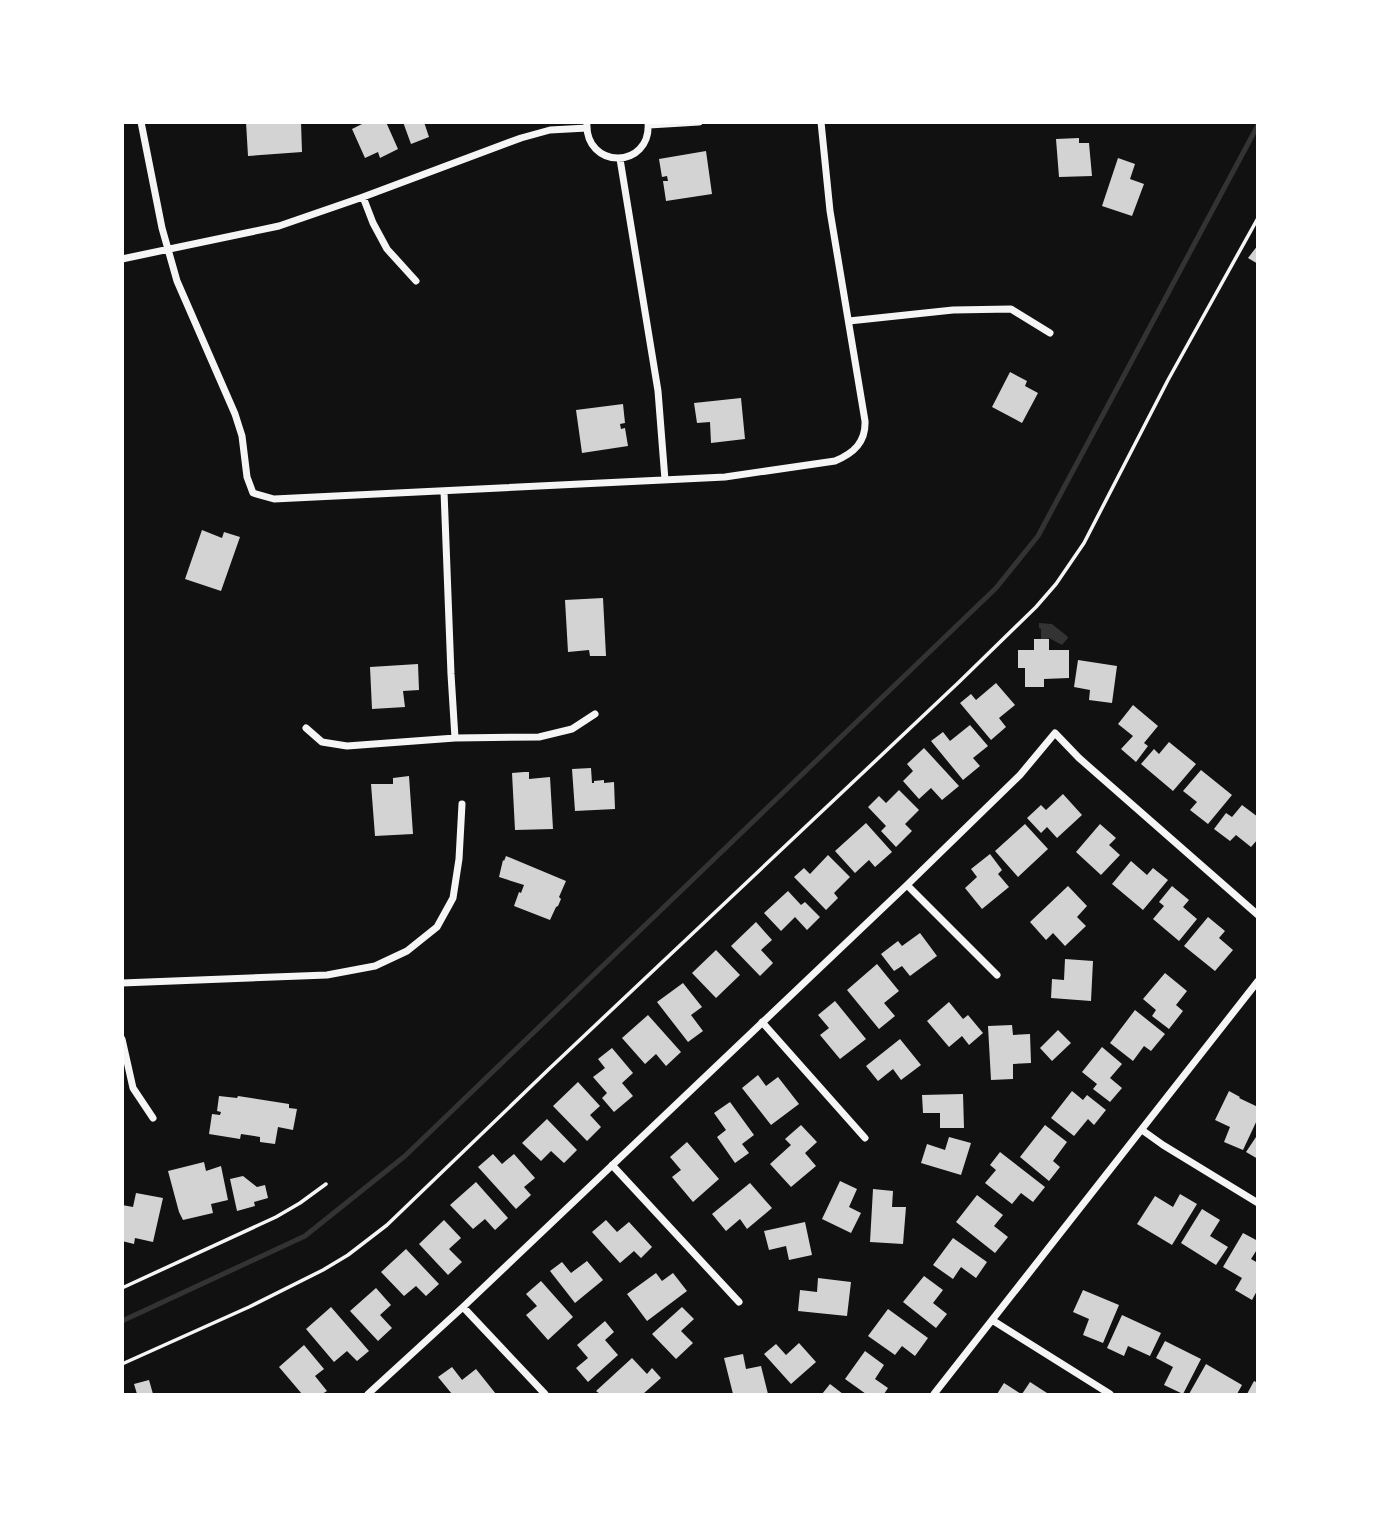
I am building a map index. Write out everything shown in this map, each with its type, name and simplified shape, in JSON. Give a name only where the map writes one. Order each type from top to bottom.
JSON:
[{"type":"street","points":[[141,122],[177,281],[235,414],[242,436],[247,477],[253,493],[274,499],[725,477],[835,460],[855,450],[866,430],[830,211],[821,122]]},
{"type":"street","points":[[122,259],[279,226],[521,138],[550,130],[587,125],[589,140],[594,148],[611,158],[620,159],[638,151],[645,144],[649,124],[699,122]]},
{"type":"street","points":[[620,159],[658,391],[664,480]]},
{"type":"street","points":[[363,197],[387,249],[416,281]]},
{"type":"street","points":[[849,321],[953,310],[1011,309],[1050,334]]},
{"type":"street","points":[[444,491],[455,738]]},
{"type":"street","points":[[306,728],[322,742],[347,746],[455,738],[539,737],[572,729],[595,714]]},
{"type":"street","points":[[368,1395],[907,885],[1020,775],[1055,733],[1079,758],[1258,915]]},
{"type":"street","points":[[122,983],[327,975],[375,966],[407,951],[437,928],[453,898],[459,859],[462,804]]},
{"type":"street","points":[[907,885],[997,975]]},
{"type":"street","points":[[934,1395],[1258,981]]},
{"type":"street","points":[[762,1022],[865,1138]]},
{"type":"street","points":[[122,1039],[133,1088],[153,1118]]},
{"type":"street","points":[[1142,1130],[1258,1203]]},
{"type":"street","points":[[612,1165],[739,1301]]},
{"type":"street","points":[[463,1307],[545,1395]]},
{"type":"street","points":[[992,1320],[1110,1395]]},
{"type":"path","points":[[122,1364],[298,1284],[348,1255],[387,1225],[1036,607],[1056,584],[1084,543],[1168,380],[1258,218]]},
{"type":"path","points":[[122,1288],[276,1217],[326,1184]]},
{"type":"shaded area","points":[[1039,623],[1052,624],[1068,638],[1062,645],[1049,638],[1041,639]]},
{"type":"building","points":[[246,122],[301,122],[302,152],[248,156]]},
{"type":"building","points":[[366,122],[386,122],[398,149],[380,158],[378,152],[365,158],[352,129]]},
{"type":"building","points":[[403,122],[424,122],[429,137],[411,144]]},
{"type":"building","points":[[1079,138],[1079,143],[1089,143],[1092,176],[1059,177],[1056,139]]},
{"type":"building","points":[[706,151],[712,194],[666,201],[663,181],[668,181],[667,176],[662,177],[659,159]]},
{"type":"building","points":[[1118,158],[1135,164],[1130,179],[1144,184],[1132,216],[1102,206]]},
{"type":"building","points":[[1258,245],[1258,264],[1248,258]]},
{"type":"building","points":[[1010,372],[1027,381],[1025,386],[1038,393],[1022,423],[992,407]]},
{"type":"building","points":[[741,398],[745,439],[711,443],[710,422],[697,423],[694,403]]},
{"type":"building","points":[[623,404],[625,423],[620,424],[621,429],[625,428],[628,446],[582,453],[576,410]]},
{"type":"building","points":[[202,530],[222,538],[224,532],[240,537],[221,591],[185,579]]},
{"type":"building","points":[[603,598],[606,656],[590,656],[589,650],[568,652],[565,600]]},
{"type":"building","points":[[1034,639],[1049,639],[1049,650],[1069,650],[1069,678],[1044,679],[1044,687],[1025,687],[1025,668],[1018,668],[1018,650],[1034,650]]},
{"type":"building","points":[[1078,660],[1117,666],[1112,703],[1089,700],[1090,690],[1074,687]]},
{"type":"building","points":[[418,664],[419,690],[403,691],[405,707],[372,709],[370,667]]},
{"type":"building","points":[[996,683],[1015,705],[999,718],[1006,727],[991,740],[960,703],[971,694],[976,700]]},
{"type":"building","points":[[1133,705],[1158,726],[1144,743],[1148,746],[1136,762],[1121,749],[1133,736],[1118,724]]},
{"type":"building","points":[[970,725],[988,746],[973,758],[980,766],[963,780],[931,741],[943,732],[950,741]]},
{"type":"building","points":[[1169,742],[1196,764],[1173,791],[1141,764],[1154,749],[1159,754]]},
{"type":"building","points":[[924,748],[959,786],[942,800],[931,788],[919,799],[903,781],[913,771],[907,764]]},
{"type":"building","points":[[591,768],[592,783],[604,780],[604,783],[614,782],[615,809],[575,811],[572,769]]},
{"type":"building","points":[[1201,770],[1232,795],[1208,824],[1190,810],[1197,802],[1183,791]]},
{"type":"building","points":[[529,772],[529,779],[550,777],[553,829],[515,830],[512,773]]},
{"type":"building","points":[[409,776],[413,834],[375,836],[371,784],[393,784],[393,778]]},
{"type":"building","points":[[899,790],[919,810],[905,824],[912,831],[896,847],[881,831],[886,826],[868,807],[879,796],[886,803]]},
{"type":"building","points":[[1063,794],[1082,815],[1057,838],[1047,827],[1041,833],[1027,818],[1041,805],[1046,810]]},
{"type":"building","points":[[1242,805],[1258,817],[1258,839],[1251,847],[1236,835],[1230,841],[1214,829],[1226,813],[1232,817]]},
{"type":"building","points":[[866,823],[892,852],[875,867],[869,860],[855,873],[835,851]]},
{"type":"building","points":[[1025,824],[1048,849],[1018,877],[995,851]]},
{"type":"building","points":[[1100,824],[1116,838],[1109,845],[1120,855],[1101,875],[1076,852]]},
{"type":"building","points":[[990,854],[1002,870],[998,874],[1009,887],[982,909],[965,888],[977,877],[971,869]]},
{"type":"building","points":[[828,855],[850,877],[834,893],[838,898],[826,910],[794,877],[804,868],[810,874]]},
{"type":"building","points":[[506,856],[566,881],[559,897],[561,899],[550,920],[514,906],[524,885],[499,877]]},
{"type":"building","points":[[1131,861],[1147,875],[1153,868],[1168,880],[1143,910],[1112,884]]},
{"type":"building","points":[[1068,886],[1087,906],[1077,917],[1086,926],[1065,946],[1053,933],[1046,940],[1030,922]]},
{"type":"building","points":[[1172,886],[1189,900],[1183,907],[1197,919],[1179,941],[1153,919],[1164,906],[1159,902]]},
{"type":"building","points":[[788,891],[801,905],[805,902],[820,917],[807,930],[795,917],[781,931],[764,913]]},
{"type":"building","points":[[1208,917],[1225,931],[1219,938],[1233,950],[1215,971],[1184,946]]},
{"type":"building","points":[[756,922],[772,940],[761,950],[773,963],[760,976],[731,946]]},
{"type":"building","points":[[920,933],[937,956],[910,976],[902,966],[894,971],[881,954],[898,941],[902,946]]},
{"type":"building","points":[[716,950],[740,975],[716,998],[692,973]]},
{"type":"building","points":[[1065,959],[1093,961],[1091,1001],[1051,998],[1052,979],[1064,980]]},
{"type":"building","points":[[877,964],[899,991],[884,1003],[895,1016],[879,1029],[847,990]]},
{"type":"building","points":[[1165,973],[1187,991],[1176,1005],[1183,1011],[1169,1029],[1152,1016],[1156,1010],[1143,999]]},
{"type":"building","points":[[683,983],[702,1007],[691,1015],[703,1031],[688,1042],[657,1002]]},
{"type":"building","points":[[835,1001],[866,1039],[840,1059],[820,1035],[829,1028],[818,1015]]},
{"type":"building","points":[[949,1002],[963,1019],[968,1015],[983,1033],[969,1045],[962,1036],[949,1047],[927,1021]]},
{"type":"building","points":[[1135,1010],[1165,1034],[1151,1051],[1144,1046],[1133,1061],[1110,1043]]},
{"type":"building","points":[[648,1015],[681,1052],[666,1066],[656,1054],[645,1064],[622,1038]]},
{"type":"building","points":[[1012,1025],[1013,1035],[1030,1034],[1031,1063],[1013,1064],[1013,1079],[991,1080],[988,1026]]},
{"type":"building","points":[[1058,1030],[1071,1043],[1052,1061],[1040,1048]]},
{"type":"building","points":[[900,1039],[921,1065],[901,1080],[893,1069],[878,1081],[866,1066]]},
{"type":"building","points":[[1102,1047],[1122,1064],[1110,1078],[1122,1088],[1110,1102],[1093,1089],[1097,1084],[1082,1072]]},
{"type":"building","points":[[612,1048],[633,1073],[622,1083],[633,1096],[614,1112],[602,1098],[607,1093],[593,1077],[605,1068],[598,1059]]},
{"type":"building","points":[[758,1075],[766,1086],[778,1077],[799,1104],[771,1125],[742,1088]]},
{"type":"building","points":[[578,1082],[600,1106],[590,1115],[601,1127],[587,1141],[553,1106]]},
{"type":"building","points":[[1072,1091],[1083,1100],[1087,1095],[1106,1110],[1094,1125],[1088,1119],[1074,1136],[1051,1118]]},
{"type":"building","points":[[1229,1091],[1258,1107],[1258,1118],[1243,1150],[1224,1142],[1230,1127],[1215,1120]]},
{"type":"building","points":[[963,1094],[964,1128],[940,1128],[940,1113],[923,1113],[922,1095]]},
{"type":"building","points":[[219,1096],[238,1096],[289,1104],[289,1108],[297,1109],[293,1130],[278,1127],[275,1144],[260,1142],[260,1137],[241,1134],[240,1139],[209,1134],[212,1114],[220,1115],[221,1112],[217,1111]]},
{"type":"building","points":[[730,1102],[754,1135],[742,1144],[749,1153],[735,1163],[717,1137],[726,1130],[714,1113]]},
{"type":"building","points":[[547,1119],[577,1150],[564,1163],[551,1151],[541,1161],[522,1143]]},
{"type":"building","points":[[801,1125],[817,1142],[805,1153],[816,1166],[791,1187],[770,1164],[791,1145],[785,1139]]},
{"type":"building","points":[[1045,1125],[1067,1142],[1053,1161],[1060,1167],[1049,1181],[1020,1157]]},
{"type":"building","points":[[1258,1134],[1258,1159],[1246,1152]]},
{"type":"building","points":[[949,1137],[971,1143],[961,1175],[921,1163],[927,1144],[945,1150]]},
{"type":"building","points":[[687,1142],[719,1179],[693,1202],[672,1177],[681,1170],[670,1157]]},
{"type":"building","points":[[1000,1152],[1045,1187],[1033,1202],[1021,1193],[1012,1204],[985,1183],[996,1170],[990,1165]]},
{"type":"building","points":[[493,1154],[502,1164],[514,1154],[535,1178],[524,1187],[531,1195],[516,1209],[478,1167]]},
{"type":"building","points":[[204,1162],[206,1171],[221,1166],[228,1200],[211,1204],[213,1213],[183,1220],[168,1171]]},
{"type":"building","points":[[243,1176],[257,1187],[265,1185],[268,1198],[254,1202],[255,1206],[237,1211],[230,1179]]},
{"type":"building","points":[[840,1181],[857,1189],[849,1207],[861,1213],[851,1233],[822,1219]]},
{"type":"building","points":[[476,1182],[508,1218],[495,1230],[485,1219],[473,1229],[450,1205]]},
{"type":"building","points":[[750,1183],[772,1208],[747,1229],[740,1219],[726,1231],[712,1214]]},
{"type":"building","points":[[873,1189],[893,1191],[892,1207],[906,1207],[903,1244],[870,1242]]},
{"type":"building","points":[[136,1193],[163,1198],[153,1242],[135,1238],[134,1244],[122,1241],[122,1205],[133,1207]]},
{"type":"building","points":[[1180,1194],[1197,1204],[1172,1245],[1137,1224],[1155,1196],[1173,1207]]},
{"type":"building","points":[[977,1195],[1003,1215],[994,1226],[1008,1237],[995,1253],[956,1222]]},
{"type":"building","points":[[1202,1209],[1220,1220],[1210,1236],[1228,1247],[1216,1265],[1181,1243]]},
{"type":"building","points":[[444,1220],[461,1238],[449,1249],[462,1262],[448,1275],[419,1244]]},
{"type":"building","points":[[606,1220],[617,1232],[629,1222],[652,1247],[641,1258],[634,1251],[620,1263],[592,1232]]},
{"type":"building","points":[[805,1222],[812,1255],[789,1260],[786,1246],[769,1250],[764,1231]]},
{"type":"building","points":[[1243,1233],[1258,1241],[1258,1248],[1251,1259],[1258,1263],[1258,1289],[1252,1300],[1235,1290],[1242,1278],[1223,1267]]},
{"type":"building","points":[[953,1238],[987,1262],[976,1278],[961,1267],[953,1279],[933,1265]]},
{"type":"building","points":[[406,1249],[439,1284],[426,1296],[416,1286],[404,1296],[381,1272]]},
{"type":"building","points":[[587,1261],[603,1280],[575,1303],[550,1271],[562,1262],[571,1273]]},
{"type":"building","points":[[656,1273],[662,1281],[673,1273],[687,1291],[647,1321],[627,1294]]},
{"type":"building","points":[[924,1276],[943,1290],[933,1303],[947,1314],[936,1328],[903,1302]]},
{"type":"building","points":[[818,1278],[851,1282],[847,1316],[798,1311],[800,1290],[817,1292]]},
{"type":"building","points":[[541,1281],[573,1317],[548,1340],[526,1315],[537,1306],[526,1294]]},
{"type":"building","points":[[376,1288],[391,1305],[380,1315],[392,1328],[378,1341],[350,1311]]},
{"type":"building","points":[[1083,1290],[1119,1305],[1103,1343],[1083,1335],[1089,1319],[1073,1312]]},
{"type":"building","points":[[331,1307],[369,1351],[357,1361],[347,1351],[334,1362],[306,1329]]},
{"type":"building","points":[[682,1307],[694,1319],[681,1331],[693,1343],[676,1359],[652,1334]]},
{"type":"building","points":[[888,1309],[928,1338],[915,1356],[902,1346],[895,1355],[868,1336]]},
{"type":"building","points":[[1122,1315],[1161,1333],[1150,1356],[1128,1346],[1124,1356],[1107,1348]]},
{"type":"building","points":[[605,1321],[614,1332],[605,1340],[618,1355],[588,1382],[576,1368],[588,1358],[577,1345]]},
{"type":"building","points":[[1165,1341],[1201,1359],[1183,1394],[1164,1385],[1173,1367],[1156,1358]]},
{"type":"building","points":[[799,1343],[816,1362],[791,1384],[764,1354],[776,1344],[786,1355]]},
{"type":"building","points":[[304,1345],[324,1369],[315,1376],[327,1391],[322,1394],[302,1394],[279,1367]]},
{"type":"building","points":[[865,1351],[884,1365],[875,1379],[888,1388],[884,1394],[866,1394],[845,1379]]},
{"type":"building","points":[[743,1354],[746,1369],[761,1366],[768,1394],[733,1394],[724,1358]]},
{"type":"building","points":[[632,1358],[647,1374],[652,1368],[661,1378],[643,1394],[600,1394],[596,1391]]},
{"type":"building","points":[[1206,1364],[1242,1385],[1237,1394],[1189,1394]]},
{"type":"building","points":[[452,1367],[462,1380],[476,1369],[496,1394],[452,1394],[438,1377]]},
{"type":"building","points":[[149,1380],[153,1394],[137,1394],[134,1384]]},
{"type":"building","points":[[1254,1381],[1258,1383],[1258,1394],[1247,1394]]},
{"type":"building","points":[[1030,1382],[1047,1393],[1022,1394]]},
{"type":"building","points":[[1004,1383],[1021,1394],[997,1394]]},
{"type":"building","points":[[830,1384],[843,1394],[822,1394]]},
{"type":"waterway","points":[[122,1321],[305,1236],[405,1156],[996,588],[1038,536],[1258,125]]}]
